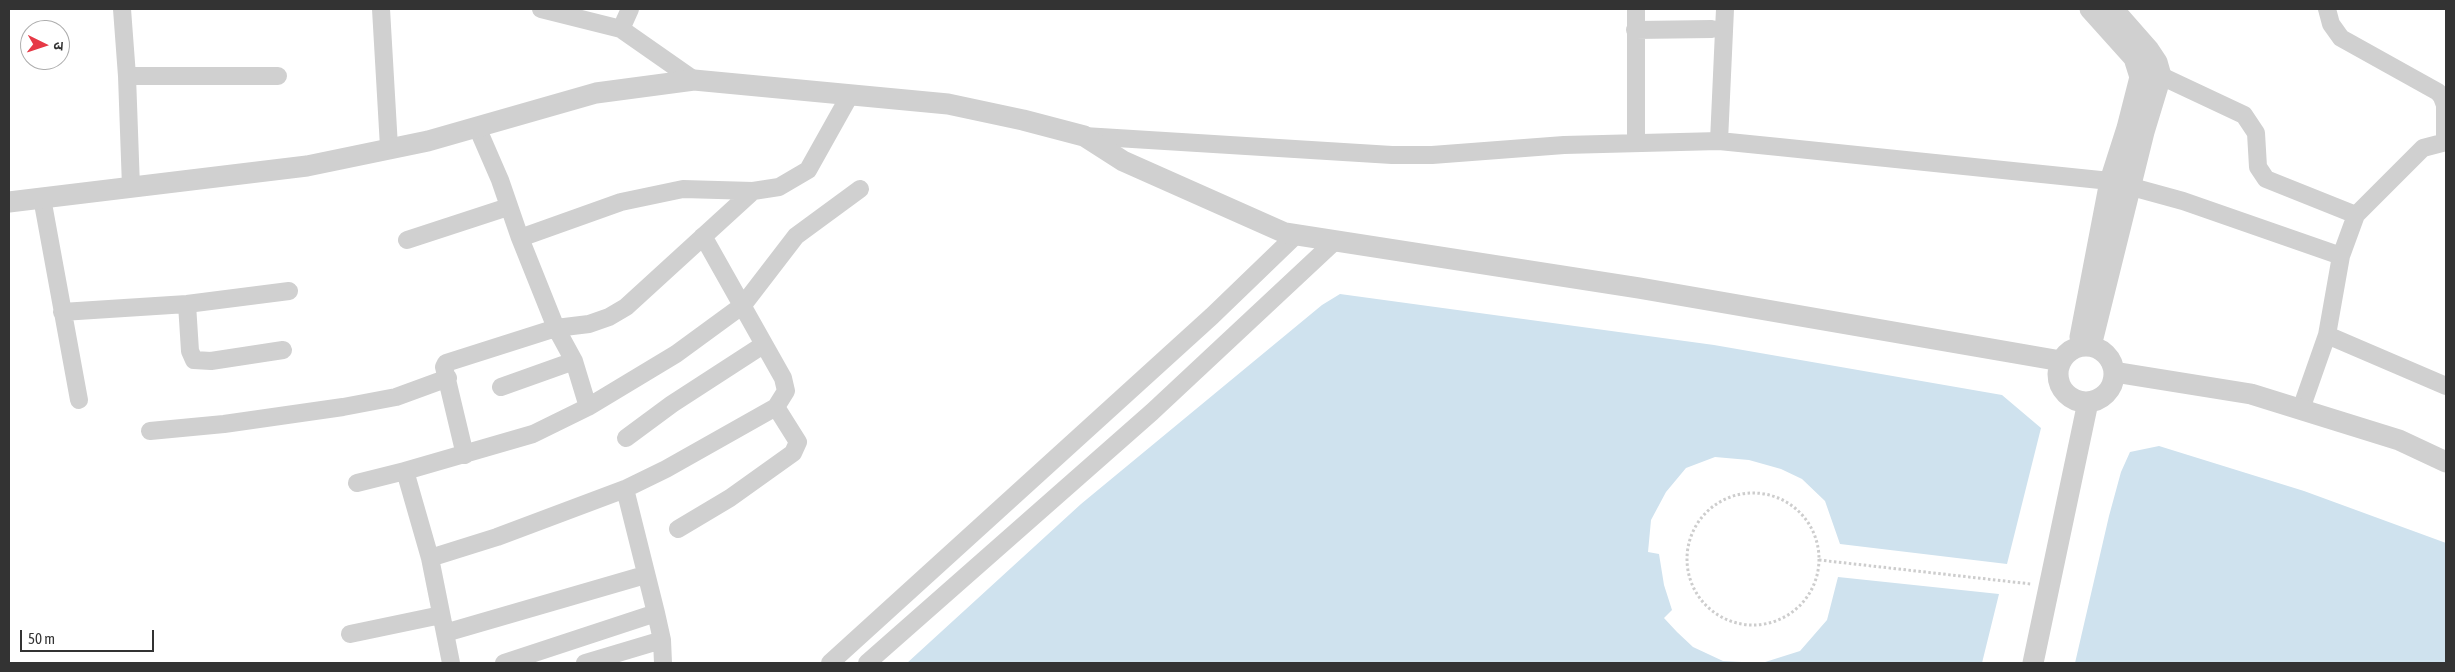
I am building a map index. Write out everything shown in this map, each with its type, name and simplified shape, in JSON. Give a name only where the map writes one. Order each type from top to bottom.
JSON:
[{"type":"street","points":[[122,9],[127,76],[130,187]]},
{"type":"street","points":[[381,9],[389,147]]},
{"type":"street","points":[[541,9],[621,29],[694,80]]},
{"type":"street","points":[[621,29],[630,9]]},
{"type":"street","points":[[1636,9],[1636,143]]},
{"type":"street","points":[[1719,142],[1725,9]]},
{"type":"street","points":[[2090,9],[2134,58],[2140,77],[2127,128],[2120,183]]},
{"type":"street","points":[[2084,347],[2092,265],[2120,183],[2161,76],[2157,62],[2149,50],[2113,9]]},
{"type":"street","points":[[2301,409],[2327,335],[2341,256],[2356,215],[2423,148],[2446,142],[2445,105],[2438,92],[2341,38],[2331,24],[2327,9]]},
{"type":"street","points":[[1635,30],[1712,29]]},
{"type":"street","points":[[127,76],[278,76]]},
{"type":"street","points":[[2161,76],[2244,115],[2256,133],[2258,167],[2266,179],[2356,215]]},
{"type":"street","points":[[9,202],[307,166],[428,140],[596,93],[694,80],[948,104],[1084,136],[1392,156],[1432,156],[1564,145],[1719,142],[2120,183],[2341,256]]},
{"type":"street","points":[[520,238],[621,202],[683,189],[753,191],[779,187],[808,170],[850,95]]},
{"type":"street","points":[[477,127],[500,180],[508,207],[556,328],[574,360],[588,407]]},
{"type":"street","points":[[1084,136],[1123,161],[1285,233],[1638,288],[2061,361]]},
{"type":"street","points":[[357,483],[465,455],[533,434],[588,407],[676,354],[743,305],[796,236],[860,189]]},
{"type":"street","points":[[465,455],[444,367],[450,360],[556,328],[589,324],[609,317],[626,307],[753,191]]},
{"type":"street","points":[[42,198],[78,400]]},
{"type":"street","points":[[407,240],[508,207]]},
{"type":"street","points":[[830,663],[1212,316],[1296,235]]},
{"type":"street","points":[[430,558],[497,537],[625,488],[666,469],[776,407],[786,391],[784,378],[763,345],[743,305],[703,236]]},
{"type":"street","points":[[859,636],[871,660],[1152,412],[1334,242]]},
{"type":"street","points":[[62,312],[186,304],[289,291]]},
{"type":"street","points":[[186,304],[190,351],[194,360],[211,361],[283,350]]},
{"type":"street","points":[[2327,335],[2446,386]]},
{"type":"street","points":[[626,438],[672,404],[763,345]]},
{"type":"street","points":[[2084,347],[2104,352],[2112,361],[2114,372],[2113,382],[2108,392],[2099,399],[2088,402],[2077,400],[2068,395],[2062,387],[2059,377],[2061,361],[2071,350],[2084,347]]},
{"type":"street","points":[[501,387],[574,360]]},
{"type":"street","points":[[2114,372],[2251,394],[2399,440],[2446,462]]},
{"type":"street","points":[[150,431],[224,424],[343,407],[396,397],[448,378]]},
{"type":"street","points":[[2033,663],[2088,402]]},
{"type":"street","points":[[678,529],[730,498],[793,453],[798,442],[776,407]]},
{"type":"street","points":[[404,471],[430,558],[451,663]]},
{"type":"street","points":[[625,488],[662,640],[663,663]]},
{"type":"street","points":[[444,633],[620,584],[645,575]]},
{"type":"street","points":[[504,663],[656,614]]},
{"type":"street","points":[[350,634],[441,615]]},
{"type":"street","points":[[585,663],[662,640]]},
{"type":"path","points":[[1754,493],[1786,502],[1804,517],[1815,537],[1819,560],[1809,594],[1794,611],[1774,622],[1751,626],[1720,617],[1702,602],[1691,582],[1687,560],[1688,547],[1696,525],[1711,508],[1731,496],[1754,493]]},
{"type":"path","points":[[1819,560],[2049,586]]},
{"type":"water","points":[[1340,294],[1714,345],[2002,395],[2041,428],[2007,564],[1840,544],[1825,501],[1802,479],[1781,469],[1749,460],[1715,457],[1686,468],[1666,492],[1651,520],[1648,552],[1659,554],[1664,585],[1672,610],[1664,618],[1677,632],[1693,647],[1723,661],[1761,663],[907,663],[1081,504],[1322,305]]},
{"type":"water","points":[[2159,446],[2304,491],[2446,543],[2446,663],[2075,663],[2121,472],[2130,452]]},
{"type":"water","points":[[1838,577],[1999,594],[1982,663],[1762,663],[1800,651],[1827,620]]}]
